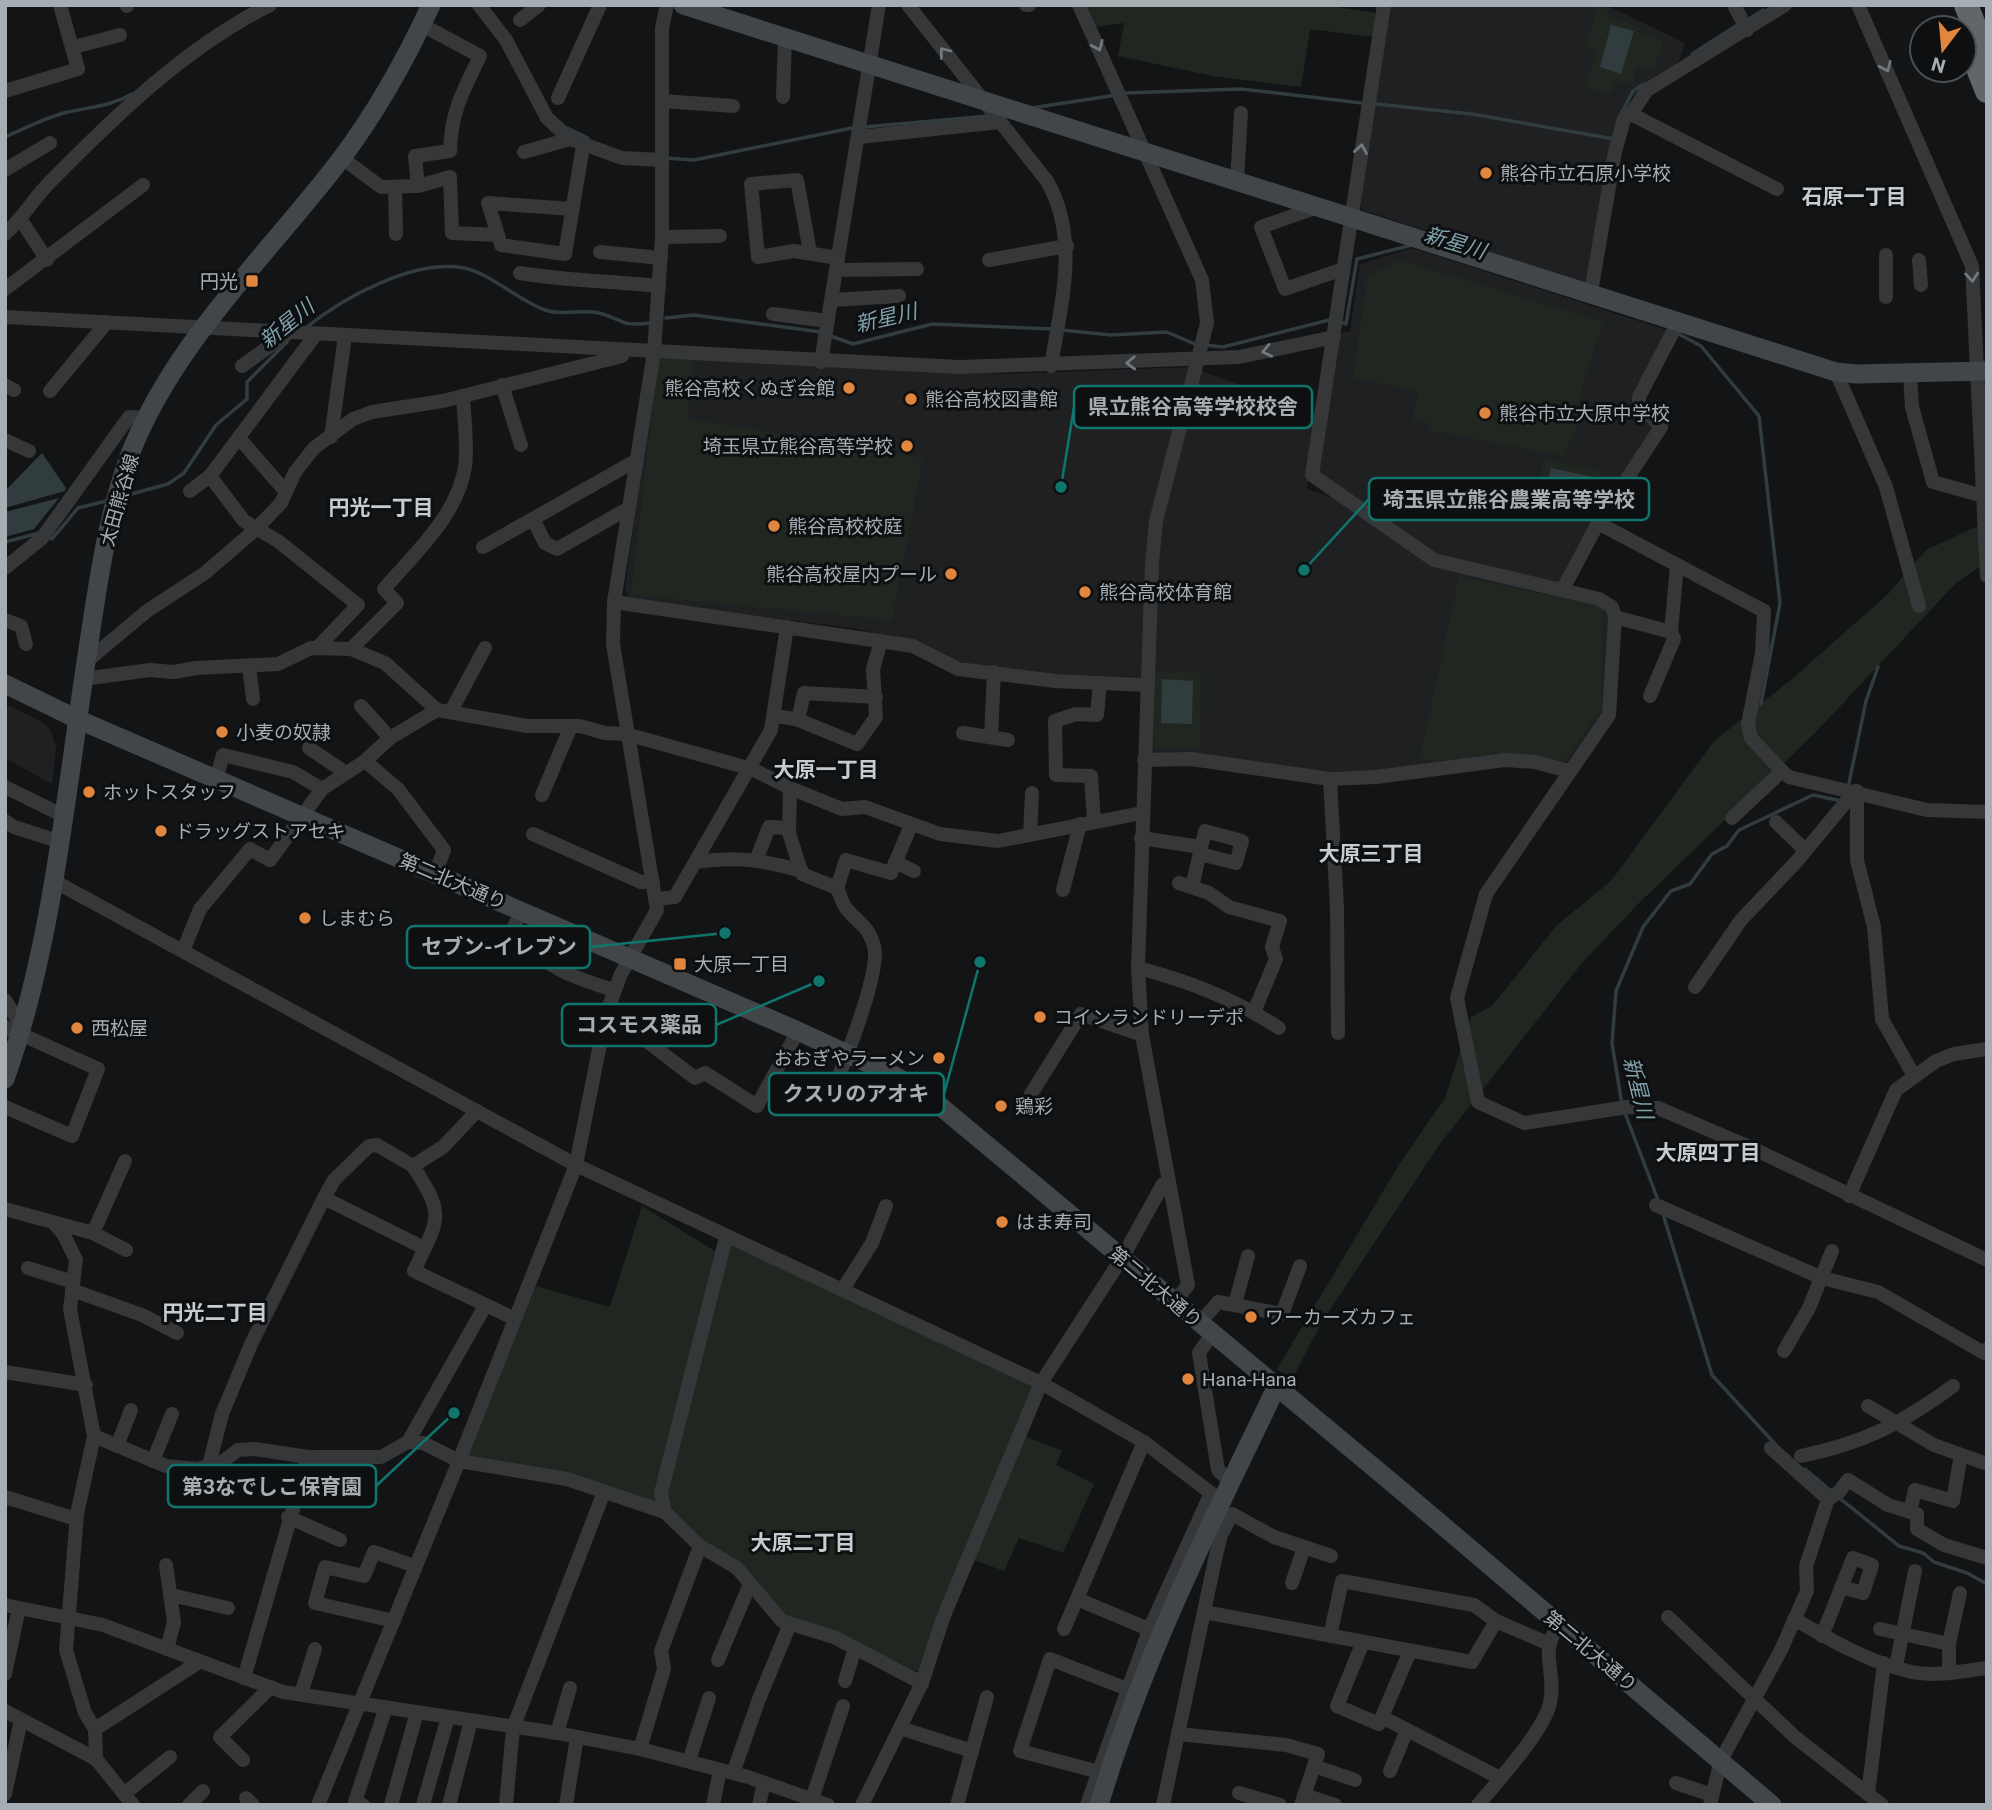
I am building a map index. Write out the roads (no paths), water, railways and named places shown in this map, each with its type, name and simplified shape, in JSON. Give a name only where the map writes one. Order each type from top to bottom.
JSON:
[{"type":"highway","points":[[1966,5],[1987,57]]},
{"type":"highway","points":[[1978,68],[1987,91]]},
{"type":"street","points":[[5,91],[78,69],[74,47],[65,32],[60,5]]},
{"type":"street","points":[[5,234],[21,220],[47,185],[111,120],[184,59],[270,5]]},
{"type":"street","name":"太田熊谷線","points":[[5,1079],[52,880],[84,671],[119,486],[146,418],[204,328],[342,158],[388,90],[431,5]]},
{"type":"street","points":[[479,5],[506,40],[547,118],[577,142],[622,158],[661,160]]},
{"type":"street","points":[[520,20],[539,5]]},
{"type":"street","points":[[558,98],[600,5]]},
{"type":"street","points":[[318,1805],[576,1166],[606,1014],[614,990],[630,958],[653,921],[657,899],[626,734],[613,644],[614,602],[637,460],[646,352],[659,286],[662,237],[662,28],[667,5]]},
{"type":"street","points":[[683,5],[872,65],[984,104],[1009,117],[1144,151],[1586,291],[1677,327],[1836,372],[1910,374],[1982,371]]},
{"type":"street","points":[[821,362],[880,5]]},
{"type":"street","points":[[908,5],[984,104]]},
{"type":"street","points":[[1079,5],[1202,280],[1207,303],[1200,356],[1156,521],[1141,838],[1138,968],[1142,1035],[1167,1183],[1188,1285],[1174,1303]]},
{"type":"street","points":[[1384,5],[1312,475],[1395,530],[1434,560],[1599,599],[1612,607],[1615,617],[1609,715],[1486,894],[1458,1007],[1478,1102],[1524,1123],[1624,1107],[1658,1108],[1987,1260]]},
{"type":"street","points":[[1734,5],[1747,30]]},
{"type":"street","points":[[1586,291],[1624,118],[1631,114],[1647,90],[1785,5]]},
{"type":"street","points":[[1858,5],[1969,258],[1982,371],[1987,576]]},
{"type":"street","points":[[418,186],[415,156],[450,151],[451,122],[456,103],[480,56],[422,25]]},
{"type":"street","points":[[74,47],[120,35]]},
{"type":"street","points":[[783,97],[785,38]]},
{"type":"street","points":[[662,101],[733,106]]},
{"type":"street","points":[[1237,181],[1241,113]]},
{"type":"street","points":[[1631,114],[1777,189]]},
{"type":"street","points":[[860,131],[1009,117]]},
{"type":"street","points":[[1009,117],[1059,202],[1067,246],[1051,366]]},
{"type":"street","points":[[524,152],[577,142]]},
{"type":"street","points":[[573,209],[488,203],[501,245],[565,254],[573,209],[577,142]]},
{"type":"street","points":[[5,170],[50,143]]},
{"type":"street","points":[[342,158],[381,187],[418,186],[450,177],[452,233],[498,235]]},
{"type":"street","points":[[810,251],[797,180],[751,184],[758,257],[810,251],[837,264],[917,269]]},
{"type":"street","points":[[5,289],[47,260],[143,185]]},
{"type":"street","points":[[396,187],[396,234]]},
{"type":"street","points":[[1315,205],[1312,209],[1261,227],[1285,289],[1343,269]]},
{"type":"street","points":[[21,220],[47,260]]},
{"type":"street","points":[[662,237],[720,236]]},
{"type":"street","points":[[989,260],[1067,246]]},
{"type":"street","points":[[600,252],[661,258]]},
{"type":"street","points":[[1886,255],[1886,297]]},
{"type":"street","points":[[1919,260],[1921,285]]},
{"type":"street","points":[[520,273],[568,281],[584,278],[659,286]]},
{"type":"street","points":[[832,300],[900,296]]},
{"type":"street","points":[[773,314],[828,323]]},
{"type":"street","points":[[5,317],[821,362],[959,367],[1051,366],[1200,356],[1239,357],[1335,333]]},
{"type":"street","points":[[50,391],[107,321]]},
{"type":"street","points":[[1563,589],[1598,523],[1661,428],[1639,404],[1639,397],[1677,327]]},
{"type":"street","points":[[242,366],[288,333]]},
{"type":"street","points":[[190,491],[210,476],[312,334]]},
{"type":"street","points":[[331,437],[345,336]]},
{"type":"street","points":[[84,671],[147,611],[205,573],[256,529],[281,503],[295,472],[314,448],[353,419],[372,412],[463,396],[646,352]]},
{"type":"street","points":[[1836,372],[1886,486],[1920,606]]},
{"type":"street","points":[[1910,374],[1912,407],[1933,482],[1983,496]]},
{"type":"street","points":[[502,385],[521,445]]},
{"type":"street","points":[[351,649],[397,603],[384,589],[446,516],[457,492],[465,466],[463,396]]},
{"type":"street","points":[[5,568],[45,534],[129,417],[146,418]]},
{"type":"street","points":[[239,438],[285,492]]},
{"type":"street","points":[[5,440],[29,451]]},
{"type":"street","points":[[483,547],[637,460]]},
{"type":"street","points":[[210,476],[244,521],[278,541],[358,605],[318,647]]},
{"type":"street","points":[[533,519],[545,543],[557,549],[629,508]]},
{"type":"street","points":[[1598,523],[1765,611],[1762,653],[1748,724],[1751,738],[1789,777],[1927,810],[1987,812]]},
{"type":"street","points":[[1650,696],[1674,639],[1671,632],[1677,565]]},
{"type":"street","points":[[614,602],[913,646],[958,669],[1055,681],[1147,685]]},
{"type":"street","points":[[1615,617],[1671,632]]},
{"type":"street","points":[[5,620],[21,626],[26,644]]},
{"type":"street","points":[[657,899],[675,897],[752,769],[771,730],[787,627]]},
{"type":"street","points":[[774,716],[798,720],[857,744],[876,717],[873,670],[881,641]]},
{"type":"street","points":[[84,671],[98,675],[278,664],[299,652],[318,647],[351,649],[385,663],[444,710],[527,726],[571,726],[626,734],[752,769],[842,809],[865,807],[940,834],[999,841],[1142,813]]},
{"type":"street","points":[[183,951],[200,909],[250,849],[270,860],[322,789],[365,761],[390,738],[444,710],[485,648]]},
{"type":"street","points":[[249,666],[253,699]]},
{"type":"street","points":[[990,737],[994,672]]},
{"type":"street","points":[[1063,890],[1087,822],[1091,776],[1055,775],[1055,721],[1076,714],[1097,715],[1100,683]]},
{"type":"street","name":"第二北大通り","points":[[8,691],[302,815],[799,1031],[893,1075],[936,1102],[1402,1491],[1772,1805]]},
{"type":"street","points":[[798,720],[804,693],[876,697]]},
{"type":"street","points":[[362,706],[390,738]]},
{"type":"street","points":[[542,794],[571,726]]},
{"type":"street","points":[[963,733],[1008,740]]},
{"type":"street","points":[[309,748],[345,773]]},
{"type":"street","points":[[216,779],[223,755],[293,772],[322,789]]},
{"type":"street","points":[[1144,760],[1192,759],[1330,779],[1376,777],[1505,760],[1535,762],[1569,771]]},
{"type":"street","points":[[365,761],[398,789],[444,850],[435,874]]},
{"type":"street","points":[[1732,818],[1782,771]]},
{"type":"street","points":[[1330,779],[1337,907],[1338,1033]]},
{"type":"street","points":[[5,787],[62,815]]},
{"type":"street","points":[[790,788],[789,828],[802,871]]},
{"type":"street","points":[[1695,987],[1741,920],[1805,850],[1852,790]]},
{"type":"street","points":[[1852,790],[1857,860],[1874,927],[1882,1019],[1914,1076]]},
{"type":"street","points":[[1030,834],[1032,793]]},
{"type":"street","points":[[5,821],[14,827],[58,841]]},
{"type":"street","points":[[1776,822],[1805,850]]},
{"type":"street","points":[[837,888],[846,860],[891,873],[911,825]]},
{"type":"street","points":[[757,859],[769,827],[789,828]]},
{"type":"street","points":[[534,834],[641,882],[653,882]]},
{"type":"street","points":[[1141,838],[1200,850],[1185,885],[1209,893],[1229,907],[1280,921],[1272,947],[1276,959],[1254,1012]]},
{"type":"street","points":[[696,862],[735,857],[757,859],[802,871],[837,888],[846,908],[864,923],[875,949],[874,963],[848,1054],[827,1107]]},
{"type":"street","points":[[895,862],[914,872]]},
{"type":"street","points":[[52,880],[576,1166],[1041,1383],[1144,1442],[1216,1497]]},
{"type":"street","points":[[521,911],[512,932],[534,956],[580,980],[614,990]]},
{"type":"street","points":[[1138,968],[1182,979],[1254,1012],[1279,1028]]},
{"type":"street","points":[[5,1000],[16,1030],[98,1069],[72,1136],[5,1107]]},
{"type":"street","points":[[606,1014],[615,1017],[695,1078],[705,1073],[757,1107],[799,1031]]},
{"type":"street","points":[[1031,1094],[1081,1014],[1142,1035]]},
{"type":"street","points":[[1849,1196],[1890,1099],[1914,1076],[1936,1061],[1954,1054],[1987,1049]]},
{"type":"street","points":[[413,1166],[443,1147],[477,1111]]},
{"type":"street","points":[[209,1465],[222,1414],[252,1342],[324,1198],[334,1180],[369,1146],[377,1145],[413,1166],[436,1201],[436,1219],[414,1271],[515,1320]]},
{"type":"street","points":[[93,1233],[125,1161]]},
{"type":"street","points":[[862,1805],[922,1683],[943,1618],[1041,1383],[1122,1258],[1163,1184],[1167,1183]]},
{"type":"street","points":[[324,1198],[424,1248]]},
{"type":"street","points":[[843,1289],[872,1243],[886,1206]]},
{"type":"street","points":[[1661,1207],[1822,1278],[1878,1292],[1984,1353],[1987,1349]]},
{"type":"street","points":[[5,1209],[93,1233],[126,1250]]},
{"type":"street","points":[[55,1224],[64,1235],[76,1260],[70,1310],[94,1436],[76,1519],[66,1650],[85,1713],[95,1729],[96,1759]]},
{"type":"street","points":[[665,1512],[662,1493],[726,1237]]},
{"type":"street","points":[[1784,1351],[1822,1278],[1832,1251]]},
{"type":"street","points":[[1235,1304],[1248,1256]]},
{"type":"street","points":[[1230,1481],[1218,1470],[1199,1353],[1206,1329],[1217,1302],[1282,1314],[1300,1266]]},
{"type":"street","points":[[28,1268],[142,1315],[177,1333]]},
{"type":"street","points":[[94,1436],[166,1466],[197,1469],[222,1462],[238,1450],[256,1449],[308,1457],[381,1457],[408,1442],[485,1306]]},
{"type":"street","points":[[5,1372],[86,1385]]},
{"type":"street","points":[[1801,1456],[1847,1447],[1897,1423],[1952,1385]]},
{"type":"street","points":[[1087,1805],[1103,1773],[1154,1632],[1216,1497],[1230,1481],[1276,1388]]},
{"type":"street","points":[[1868,1406],[1934,1445],[1987,1464]]},
{"type":"street","points":[[117,1446],[131,1410]]},
{"type":"street","points":[[153,1461],[172,1414]]},
{"type":"street","points":[[408,1442],[423,1443],[459,1461],[482,1467],[567,1479],[665,1512],[700,1546],[737,1569],[782,1621],[855,1648],[922,1683]]},
{"type":"street","points":[[1064,1629],[1144,1442]]},
{"type":"street","points":[[1771,1448],[1832,1496]]},
{"type":"street","points":[[1910,1512],[1916,1490],[1952,1501],[1961,1455]]},
{"type":"street","points":[[244,1678],[288,1517],[308,1457]]},
{"type":"street","points":[[1676,1783],[1711,1800],[1721,1760],[1807,1591],[1806,1566],[1832,1496],[1848,1480],[1888,1505],[1917,1514],[1917,1529],[1944,1545],[1987,1558]]},
{"type":"street","points":[[506,1805],[513,1728],[604,1492]]},
{"type":"street","points":[[5,1497],[76,1519]]},
{"type":"street","points":[[1163,1805],[1204,1612],[1216,1497]]},
{"type":"street","points":[[1154,1632],[1214,1532],[1232,1514],[1275,1537],[1331,1556]]},
{"type":"street","points":[[288,1517],[340,1540]]},
{"type":"street","points":[[640,1749],[664,1670],[662,1651],[700,1546]]},
{"type":"street","points":[[1292,1583],[1304,1547]]},
{"type":"street","points":[[394,1621],[315,1603],[325,1567],[364,1576],[374,1552],[415,1566]]},
{"type":"street","points":[[166,1565],[174,1622],[167,1649]]},
{"type":"street","points":[[1868,1794],[1890,1664],[1902,1634],[1914,1571]]},
{"type":"street","points":[[1330,1636],[1342,1581],[1475,1605],[1496,1621],[1547,1643]]},
{"type":"street","points":[[718,1660],[750,1584]]},
{"type":"street","points":[[1822,1636],[1841,1587]]},
{"type":"street","points":[[1949,1673],[1949,1644],[1960,1593]]},
{"type":"street","points":[[171,1595],[228,1608]]},
{"type":"street","points":[[1077,1599],[1154,1632]]},
{"type":"street","points":[[5,1674],[12,1607],[103,1625],[271,1688],[301,1695],[557,1733],[640,1749],[764,1783],[808,1801],[828,1805]]},
{"type":"street","points":[[1204,1612],[1472,1662],[1496,1621]]},
{"type":"street","points":[[1668,1617],[1794,1737],[1882,1805]]},
{"type":"street","points":[[1794,1619],[1822,1636],[1912,1672],[1949,1673],[1987,1668]]},
{"type":"street","points":[[713,1805],[790,1624]]},
{"type":"street","points":[[1478,1805],[1500,1779],[1550,1705],[1552,1686],[1547,1643],[1559,1626]]},
{"type":"street","points":[[1880,1629],[1949,1644]]},
{"type":"street","points":[[1363,1642],[1336,1706],[1379,1724],[1410,1651]]},
{"type":"street","points":[[845,1681],[855,1648]]},
{"type":"street","points":[[301,1695],[315,1649]]},
{"type":"street","points":[[1103,1773],[1020,1751],[1050,1659],[1131,1691]]},
{"type":"street","points":[[95,1729],[199,1662]]},
{"type":"street","points":[[243,1760],[220,1737],[271,1688]]},
{"type":"street","points":[[557,1733],[570,1688]]},
{"type":"street","points":[[957,1805],[988,1697]]},
{"type":"street","points":[[688,1761],[709,1698]]},
{"type":"street","points":[[808,1801],[843,1706]]},
{"type":"street","points":[[363,1805],[355,1802],[386,1707]]},
{"type":"street","points":[[5,1711],[96,1759],[129,1799],[170,1757]]},
{"type":"street","points":[[391,1805],[417,1712]]},
{"type":"street","points":[[423,1805],[448,1717]]},
{"type":"street","points":[[1382,1717],[1500,1779]]},
{"type":"street","points":[[5,1794],[21,1720]]},
{"type":"street","points":[[449,1805],[471,1721]]},
{"type":"street","points":[[900,1728],[972,1751]]},
{"type":"street","points":[[1390,1771],[1407,1730]]},
{"type":"street","points":[[1178,1734],[1286,1745],[1318,1754],[1303,1800],[1335,1805]]},
{"type":"street","points":[[566,1805],[577,1737]]},
{"type":"street","points":[[1314,1766],[1355,1780]]},
{"type":"street","points":[[1099,1805],[1103,1773]]},
{"type":"street","points":[[759,1805],[764,1783]]},
{"type":"street","points":[[189,1805],[203,1791]]},
{"type":"street","points":[[1239,1793],[1280,1805]]},
{"type":"waterway","points":[[1746,21],[1763,10]]},
{"type":"waterway","points":[[1692,54],[1739,24]]},
{"type":"waterway","points":[[1620,116],[1633,91],[1644,84]]},
{"type":"waterway","points":[[1124,93],[1241,89],[1362,103]]},
{"type":"waterway","points":[[5,137],[52,117],[109,104],[132,94]]},
{"type":"waterway","points":[[1031,108],[1117,95]]},
{"type":"waterway","points":[[1376,104],[1472,114],[1614,139]]},
{"type":"waterway","points":[[864,127],[989,116]]},
{"type":"waterway","points":[[665,158],[694,160],[857,127]]},
{"type":"waterway","points":[[567,128],[588,138]]},
{"type":"waterway","name":"新星川","points":[[1340,322],[1346,324],[1357,259],[1412,245]]},
{"type":"waterway","name":"新星川","points":[[307,327],[340,304],[381,283],[424,269],[444,267],[474,271],[545,310],[592,312],[627,323],[650,323]]},
{"type":"waterway","name":"新星川","points":[[666,318],[694,315],[821,332]]},
{"type":"waterway","name":"新星川","points":[[1204,345],[1223,347],[1333,319]]},
{"type":"waterway","name":"新星川","points":[[828,335],[853,344],[932,324],[1053,329]]},
{"type":"waterway","name":"新星川","points":[[1061,330],[1111,335],[1167,332],[1197,345]]},
{"type":"waterway","name":"新星川","points":[[1675,332],[1701,346],[1759,416],[1780,603],[1761,704]]},
{"type":"waterway","name":"新星川","points":[[124,496],[168,484],[184,473],[216,425],[247,399],[247,382],[287,342]]},
{"type":"waterway","name":"新星川","points":[[46,537],[52,539],[78,508],[110,500]]},
{"type":"waterway","name":"新星川","points":[[5,542],[39,533]]},
{"type":"waterway","name":"新星川","points":[[1848,788],[1866,701],[1878,667]]},
{"type":"waterway","name":"新星川","points":[[1622,1105],[1612,1043],[1616,991],[1643,927],[1671,891],[1690,884],[1712,854],[1727,846],[1739,830],[1813,795],[1842,801]]},
{"type":"waterway","name":"新星川","points":[[1625,1113],[1658,1200]]},
{"type":"waterway","name":"新星川","points":[[1663,1214],[1712,1375],[1775,1444]]},
{"type":"waterway","name":"新星川","points":[[1805,1469],[1831,1491]]},
{"type":"waterway","name":"新星川","points":[[1837,1496],[1899,1546],[1923,1553],[1934,1562],[1967,1573],[1987,1584]]},
{"type":"place","name":"熊谷市立石原小学校","points":[[1486,173]]},
{"type":"place","name":"円光","points":[[252,281]]},
{"type":"place","name":"熊谷高校くぬぎ会館","points":[[849,388]]},
{"type":"place","name":"熊谷高校図書館","points":[[911,399]]},
{"type":"place","name":"熊谷市立大原中学校","points":[[1485,413]]},
{"type":"place","name":"埼玉県立熊谷高等学校","points":[[907,446]]},
{"type":"place","name":"県立熊谷高等学校校舎","points":[[1061,487]]},
{"type":"place","name":"熊谷高校校庭","points":[[774,526]]},
{"type":"place","name":"埼玉県立熊谷農業高等学校","points":[[1304,570]]},
{"type":"place","name":"熊谷高校屋内プール","points":[[951,574]]},
{"type":"place","name":"熊谷高校体育館","points":[[1085,592]]},
{"type":"place","name":"小麦の奴隷","points":[[222,732]]},
{"type":"place","name":"ホットスタッフ","points":[[89,792]]},
{"type":"place","name":"ドラッグストアセキ","points":[[161,831]]},
{"type":"place","name":"しまむら","points":[[305,918]]},
{"type":"place","name":"セブン-イレブン","points":[[725,933]]},
{"type":"place","name":"クスリのアオキ","points":[[980,962]]},
{"type":"place","name":"大原一丁目","points":[[680,964]]},
{"type":"place","name":"コスモス薬品","points":[[819,981]]},
{"type":"place","name":"コインランドリーデポ","points":[[1040,1017]]},
{"type":"place","name":"西松屋","points":[[77,1028]]},
{"type":"place","name":"おおぎやラーメン","points":[[939,1058]]},
{"type":"place","name":"鶏彩","points":[[1001,1106]]},
{"type":"place","name":"はま寿司","points":[[1002,1222]]},
{"type":"place","name":"ワーカーズカフェ","points":[[1251,1317]]},
{"type":"place","name":"Hana-Hana","points":[[1188,1379]]},
{"type":"place","name":"第3なでしこ保育園","points":[[454,1413]]},
{"type":"district","name":"石原一丁目","points":[[1854,197]]},
{"type":"district","name":"円光一丁目","points":[[381,508]]},
{"type":"district","name":"大原一丁目","points":[[826,770]]},
{"type":"district","name":"大原三丁目","points":[[1371,854]]},
{"type":"district","name":"大原四丁目","points":[[1708,1153]]},
{"type":"district","name":"円光二丁目","points":[[215,1313]]},
{"type":"district","name":"大原二丁目","points":[[803,1543]]}]
